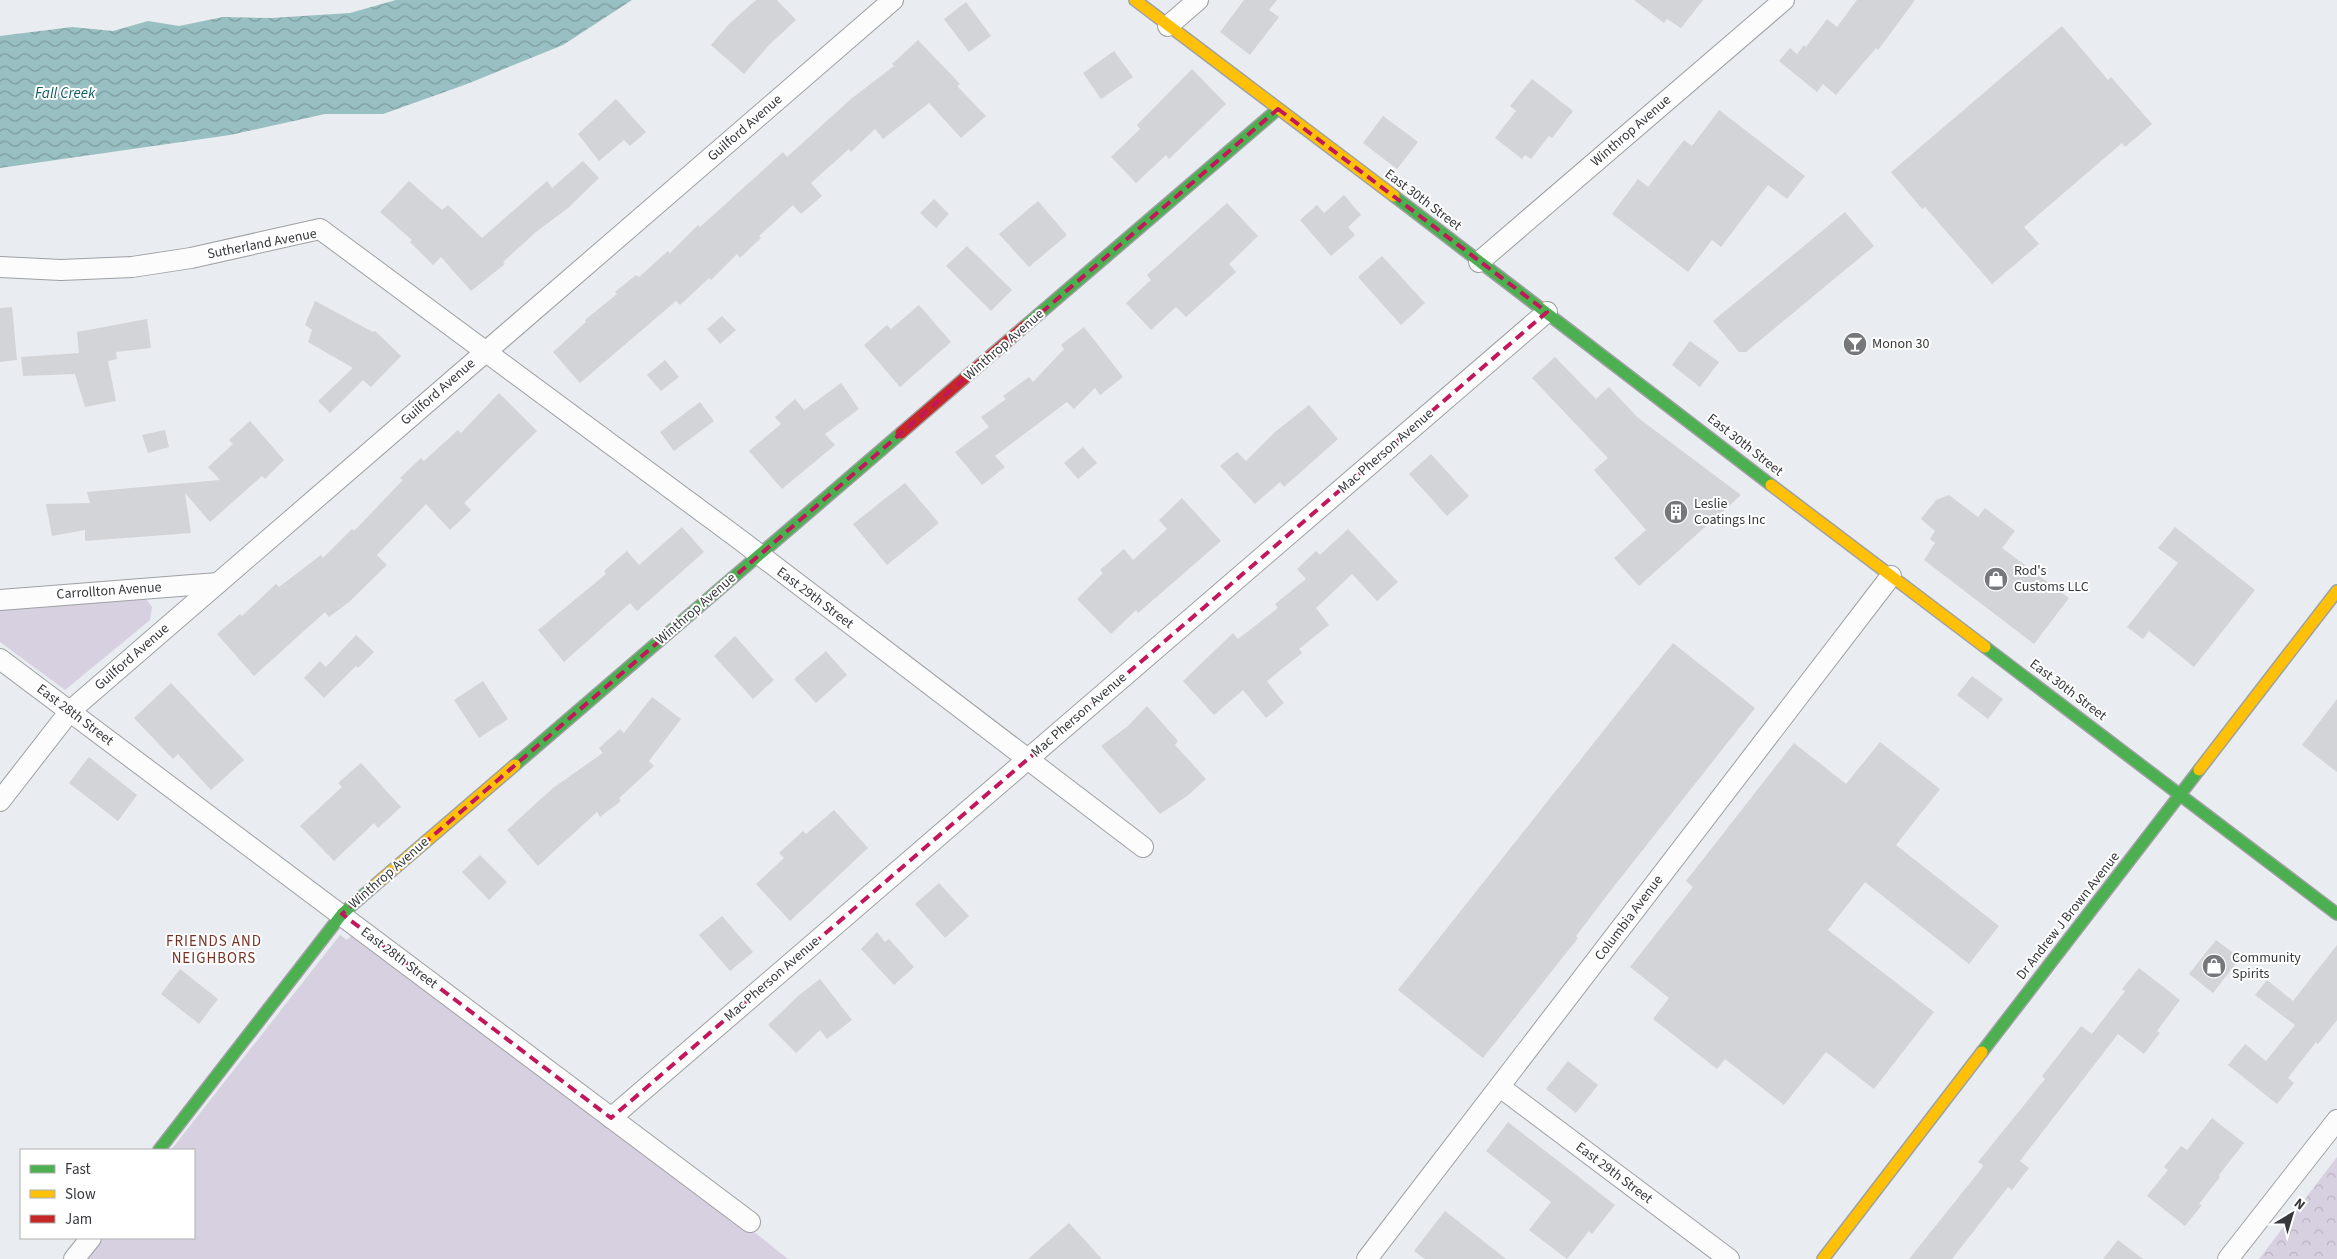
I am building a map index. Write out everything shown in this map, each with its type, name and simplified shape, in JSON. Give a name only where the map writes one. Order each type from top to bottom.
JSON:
[{"type":"main road","name":"East 30th Street","points":[[1134,0],[1479,262],[1548,312],[1891,576],[2337,914]]},
{"type":"main road","name":"Winthrop Avenue","points":[[160,1149],[342,914],[1278,109]]},
{"type":"main road","name":"Dr Andrew J Brown Avenue","points":[[1823,1259],[2337,591]]},
{"type":"street","name":"Guilford Avenue","points":[[0,800],[70,711],[893,0]]},
{"type":"street","points":[[1168,26],[1198,0]]},
{"type":"street","name":"Winthrop Avenue","points":[[1479,262],[1784,0]]},
{"type":"street","name":"Sutherland Avenue","points":[[0,267],[72,270],[132,267],[191,258],[320,229],[486,351]]},
{"type":"street","name":"Mac Pherson Avenue","points":[[611,1118],[1548,312]]},
{"type":"street","name":"East 29th Street","points":[[486,351],[1143,846]]},
{"type":"street","name":"Columbia Avenue","points":[[1367,1259],[1891,576]]},
{"type":"street","name":"Carrollton Avenue","points":[[0,600],[218,583]]},
{"type":"street","name":"East 28th Street","points":[[0,659],[750,1222]]},
{"type":"street","name":"East 29th Street","points":[[1500,1086],[1728,1259]]},
{"type":"street","points":[[2228,1259],[2337,1120]]},
{"type":"street","points":[[74,1259],[90,1239]]},
{"type":"highlighted area","points":[[1278,109],[1547,312],[611,1118],[342,914]]},
{"type":"green space","points":[[144,596],[152,607],[150,620],[65,690],[0,642],[0,611],[7,608]]},
{"type":"green space","points":[[353,934],[748,1227],[788,1259],[87,1259],[102,1239],[195,1239],[195,1149],[172,1149],[340,935],[347,940]]},
{"type":"green space","points":[[2337,1157],[2337,1259],[2259,1259]]},
{"type":"water","name":"Fall Creek","points":[[396,0],[632,0],[563,45],[467,84],[383,114],[325,114],[230,135],[0,168],[0,36],[72,27],[113,31],[148,21],[179,26],[223,17],[271,18],[350,13]]},
{"type":"building","points":[[756,0],[777,0],[796,20],[769,45],[744,74],[711,45],[729,24]]},
{"type":"building","points":[[1244,0],[1277,0],[1269,10],[1279,17],[1250,55],[1220,32]]},
{"type":"building","points":[[1634,0],[1703,0],[1681,28],[1667,19],[1664,23]]},
{"type":"building","points":[[1857,0],[1915,0],[1878,50],[1876,48],[1836,95],[1823,84],[1817,92],[1779,61],[1790,48],[1797,54],[1804,45],[1806,47],[1827,19],[1837,27]]},
{"type":"building","points":[[966,2],[991,36],[969,52],[944,19]]},
{"type":"building","points":[[2062,26],[2108,80],[2111,77],[2152,124],[2125,147],[2122,143],[2024,227],[2039,244],[1992,284],[1925,207],[1922,209],[1891,172]]},
{"type":"building","points":[[918,40],[960,84],[957,86],[986,116],[961,138],[929,103],[883,139],[875,129],[851,152],[849,149],[811,183],[822,196],[801,214],[793,205],[759,236],[761,238],[740,258],[737,254],[711,280],[709,278],[680,305],[676,301],[580,383],[553,352],[586,322],[585,320],[617,294],[615,292],[636,275],[639,277],[668,251],[670,253],[698,225],[700,227],[783,152],[787,157],[851,99],[894,66],[892,64]]},
{"type":"building","points":[[1114,51],[1133,77],[1101,99],[1083,73]]},
{"type":"building","points":[[1192,69],[1226,104],[1169,159],[1166,155],[1136,183],[1111,157],[1140,129],[1137,125]]},
{"type":"building","points":[[1532,79],[1573,111],[1552,138],[1549,136],[1531,159],[1525,155],[1522,159],[1495,138],[1516,111],[1510,106]]},
{"type":"building","points":[[616,99],[646,132],[630,146],[624,140],[599,161],[578,134]]},
{"type":"building","points":[[1719,110],[1805,176],[1787,199],[1768,185],[1721,247],[1712,240],[1688,272],[1612,214],[1638,179],[1648,187],[1684,140],[1692,146]]},
{"type":"building","points":[[1383,116],[1418,142],[1397,169],[1363,143]]},
{"type":"building","points":[[583,161],[599,178],[568,208],[536,232],[503,262],[505,264],[471,291],[441,257],[433,265],[410,242],[412,240],[380,212],[409,181],[442,210],[448,205],[482,238],[547,181],[552,188]]},
{"type":"building","points":[[1344,195],[1361,215],[1348,227],[1355,235],[1331,256],[1300,220],[1317,205],[1324,213]]},
{"type":"building","points":[[934,199],[949,214],[936,228],[920,213]]},
{"type":"building","points":[[1038,201],[1067,235],[1029,267],[999,234]]},
{"type":"building","points":[[1227,203],[1258,236],[1229,264],[1236,272],[1186,317],[1176,307],[1151,330],[1126,303],[1151,280],[1147,275]]},
{"type":"building","points":[[1845,212],[1874,246],[1746,352],[1739,352],[1713,321]]},
{"type":"building","points":[[967,246],[1012,290],[991,311],[946,266]]},
{"type":"building","points":[[1382,256],[1425,303],[1401,325],[1358,277]]},
{"type":"building","points":[[315,301],[373,332],[375,331],[401,356],[371,387],[363,380],[330,413],[318,401],[353,368],[308,342],[312,330],[305,325]]},
{"type":"building","points":[[919,305],[951,342],[900,387],[864,345],[887,325],[891,329]]},
{"type":"building","points":[[12,307],[17,360],[0,362],[0,308]]},
{"type":"building","points":[[722,316],[736,330],[720,344],[707,329]]},
{"type":"building","points":[[147,319],[151,348],[116,352],[117,359],[108,361],[116,401],[85,407],[75,374],[23,376],[21,357],[79,353],[77,332]]},
{"type":"building","points":[[1084,327],[1123,377],[1100,395],[1095,388],[1074,409],[1067,402],[995,456],[1005,467],[982,485],[955,452],[989,427],[981,417],[1006,399],[1003,396],[1029,377],[1033,382],[1064,349],[1061,345]]},
{"type":"building","points":[[1690,341],[1719,362],[1700,387],[1672,365]]},
{"type":"building","name":"Leslie Coatings Inc","points":[[1555,357],[1596,399],[1609,387],[1637,417],[1741,495],[1639,586],[1614,558],[1646,530],[1594,470],[1608,458],[1532,378]]},
{"type":"building","points":[[665,360],[679,377],[661,391],[647,375]]},
{"type":"building","points":[[841,383],[859,409],[825,434],[835,445],[782,489],[749,451],[781,424],[775,417],[795,399],[804,410]]},
{"type":"building","points":[[499,393],[537,431],[464,503],[471,510],[450,530],[426,504],[377,555],[387,565],[349,602],[329,617],[325,612],[254,676],[217,634],[240,614],[242,616],[276,584],[279,587],[321,555],[323,558],[352,529],[354,531],[403,480],[400,478],[421,458],[424,461],[458,430],[461,433]]},
{"type":"building","points":[[700,402],[714,421],[674,451],[660,432]]},
{"type":"building","points":[[1309,405],[1338,439],[1284,487],[1280,482],[1255,504],[1220,466],[1237,452],[1246,461],[1275,432]]},
{"type":"building","points":[[250,421],[284,460],[265,479],[262,476],[210,522],[185,493],[191,533],[85,541],[85,530],[52,536],[46,504],[90,503],[87,492],[220,480],[208,467],[233,444],[229,440]]},
{"type":"building","points":[[165,430],[169,447],[148,453],[142,435]]},
{"type":"building","points":[[1083,447],[1097,463],[1078,479],[1064,463]]},
{"type":"building","points":[[1431,454],[1469,496],[1447,516],[1409,474]]},
{"type":"building","points":[[905,483],[939,523],[887,565],[853,524]]},
{"type":"building","name":"Rod's Customs LLC","points":[[1949,495],[1978,517],[1985,508],[2015,531],[2002,548],[2069,598],[2034,644],[1924,560],[1935,543],[1930,539],[1935,531],[1921,519],[1936,500]]},
{"type":"building","points":[[1182,498],[1221,541],[1138,613],[1136,610],[1111,634],[1077,599],[1103,573],[1100,570],[1124,549],[1133,560],[1167,529],[1159,520]]},
{"type":"building","points":[[682,527],[704,552],[637,611],[630,603],[564,662],[538,630],[606,574],[604,571],[627,551],[639,565]]},
{"type":"building","points":[[2175,527],[2255,590],[2194,667],[2149,631],[2143,639],[2127,627],[2178,563],[2158,548]]},
{"type":"building","points":[[1348,529],[1398,582],[1377,601],[1352,574],[1316,608],[1329,625],[1299,649],[1302,653],[1267,681],[1284,703],[1266,718],[1243,690],[1214,715],[1183,681],[1233,633],[1238,639],[1278,608],[1275,604],[1306,579],[1297,569],[1316,551],[1320,555]]},
{"type":"building","points":[[356,635],[374,652],[358,668],[356,666],[324,698],[304,678],[320,661],[326,667]]},
{"type":"building","points":[[735,636],[774,680],[753,699],[714,656]]},
{"type":"building","points":[[1673,643],[1755,708],[1615,885],[1576,936],[1578,938],[1483,1058],[1398,990]]},
{"type":"building","points":[[826,651],[847,675],[816,703],[794,679]]},
{"type":"building","points":[[1972,676],[2003,699],[1988,719],[1957,695]]},
{"type":"building","points":[[483,681],[508,719],[479,738],[454,700]]},
{"type":"building","points":[[171,683],[244,760],[211,790],[178,754],[173,759],[134,718]]},
{"type":"building","points":[[652,697],[681,719],[649,761],[654,766],[619,798],[621,801],[600,817],[597,812],[538,866],[507,830],[553,788],[603,753],[599,748],[620,729],[624,733]]},
{"type":"building","points":[[2337,699],[2337,772],[2302,745]]},
{"type":"building","points":[[1147,706],[1178,741],[1175,745],[1206,779],[1187,796],[1160,814],[1101,746],[1128,726]]},
{"type":"building","points":[[1880,742],[1940,789],[1896,845],[1999,926],[1969,964],[1865,882],[1828,930],[1934,1012],[1874,1089],[1826,1052],[1784,1105],[1725,1059],[1717,1069],[1653,1019],[1669,998],[1630,967],[1693,887],[1686,881],[1794,743],[1846,784]]},
{"type":"building","points":[[89,757],[137,795],[118,821],[69,783]]},
{"type":"building","points":[[361,763],[401,807],[378,828],[374,823],[334,861],[300,826],[342,787],[338,783]]},
{"type":"building","points":[[834,810],[868,848],[790,921],[756,884],[784,858],[779,853],[803,831],[806,834]]},
{"type":"building","points":[[480,855],[507,882],[489,900],[462,872]]},
{"type":"building","points":[[939,883],[969,916],[945,938],[915,904]]},
{"type":"building","points":[[722,916],[753,952],[730,971],[699,935]]},
{"type":"building","points":[[877,932],[885,942],[889,939],[914,967],[894,985],[861,949]]},
{"type":"building","name":"Community Spirits","points":[[2216,940],[2240,958],[2213,993],[2189,974]]},
{"type":"building","points":[[2337,945],[2337,1020],[2318,1044],[2316,1042],[2288,1078],[2294,1083],[2277,1104],[2228,1065],[2245,1044],[2266,1061],[2295,1025],[2255,995],[2267,980],[2293,1001]]},
{"type":"building","points":[[2139,968],[2180,1000],[2157,1031],[2160,1033],[2144,1054],[2118,1034],[2020,1161],[2029,1168],[2012,1190],[2008,1187],[1952,1259],[1909,1259],[1982,1168],[1983,1165],[1978,1162],[2045,1079],[2042,1076],[2081,1026],[2092,1034],[2125,991],[2122,989]]},
{"type":"building","points":[[180,969],[218,999],[199,1024],[161,994]]},
{"type":"building","points":[[820,979],[852,1020],[827,1039],[820,1030],[796,1053],[768,1025],[798,996]]},
{"type":"building","points":[[1568,1061],[1598,1085],[1576,1113],[1546,1089]]},
{"type":"building","points":[[2212,1118],[2244,1143],[2219,1175],[2220,1177],[2199,1204],[2202,1205],[2185,1226],[2147,1196],[2168,1170],[2164,1167],[2181,1146],[2187,1150]]},
{"type":"building","points":[[1508,1122],[1615,1205],[1592,1234],[1589,1231],[1567,1259],[1529,1230],[1551,1202],[1486,1151]]},
{"type":"building","points":[[1445,1211],[1506,1259],[1425,1259],[1414,1251]]},
{"type":"building","points":[[1069,1223],[1102,1259],[1028,1259]]},
{"type":"building","points":[[2118,1240],[2143,1259],[2103,1259]]},
{"type":"traffic: fast","points":[[1025,326],[1278,109]]},
{"type":"traffic: fast","points":[[1394,196],[1771,485]]},
{"type":"traffic: fast","points":[[515,765],[901,433]]},
{"type":"traffic: fast","points":[[1985,647],[2337,914]]},
{"type":"traffic: fast","points":[[1982,1052],[2199,770]]},
{"type":"traffic: fast","points":[[160,1149],[342,914],[374,886]]},
{"type":"traffic: slow","points":[[1135,0],[1394,196]]},
{"type":"traffic: slow","points":[[1771,485],[1985,647]]},
{"type":"traffic: slow","points":[[2199,770],[2337,591]]},
{"type":"traffic: slow","points":[[374,886],[515,765]]},
{"type":"traffic: slow","points":[[1823,1259],[1982,1052]]},
{"type":"traffic: jam","points":[[901,433],[1025,326]]},
{"type":"place","name":"Monon 30","points":[[1855,344]]},
{"type":"place","name":"Leslie Coatings Inc","points":[[1676,512]]},
{"type":"place","name":"Rod's Customs LLC","points":[[1996,579]]},
{"type":"place","name":"Community Spirits","points":[[2214,966]]},
{"type":"district","name":"FRIENDS AND NEIGHBORS","points":[[214,950]]}]
